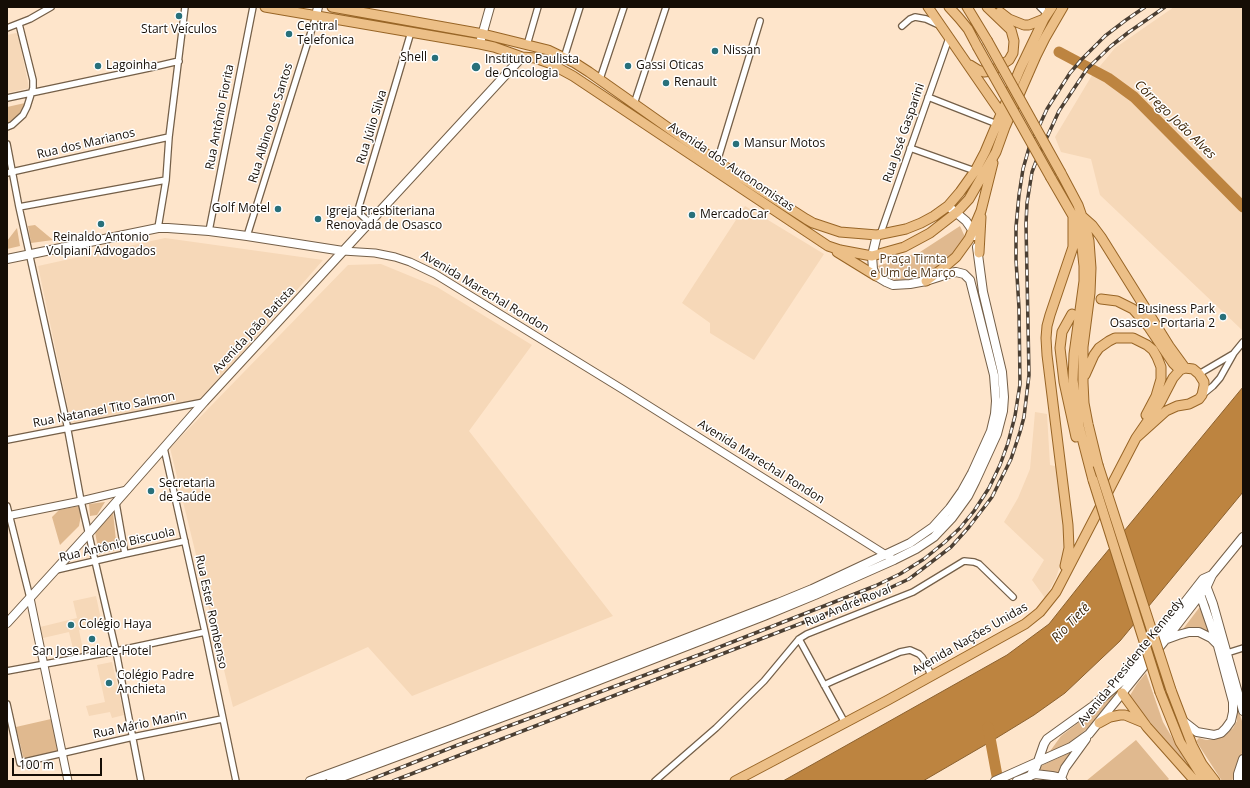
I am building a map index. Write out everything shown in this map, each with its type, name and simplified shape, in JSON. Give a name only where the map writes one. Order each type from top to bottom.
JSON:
[{"type":"main road","name":"Avenida dos Autonomistas","points":[[265,7],[317,11],[411,32],[494,47],[522,58],[535,58],[549,63],[573,76],[828,246],[872,256],[904,248],[930,233],[957,212],[969,199],[996,152],[1005,127],[1036,56],[1063,7]]},
{"type":"main road","name":"Avenida dos Autonomistas","points":[[332,7],[363,10],[482,34],[548,50],[600,79],[717,162],[813,223],[840,232],[878,235],[906,229],[921,223],[948,206],[960,192],[975,171],[985,152],[1020,69],[1048,13]]},
{"type":"main road","points":[[480,44],[490,7]]},
{"type":"main road","points":[[928,7],[1001,113]]},
{"type":"main road","points":[[949,7],[968,29],[1051,178],[1077,215],[1092,225],[1101,237],[1183,369]]},
{"type":"main road","points":[[967,7],[1061,173],[1089,241],[1091,268],[1090,293],[1083,354],[1084,403],[1088,424],[1098,465],[1181,719],[1199,757],[1216,781]]},
{"type":"main road","points":[[987,7],[994,8],[1009,19],[1024,25],[1029,25],[1048,13]]},
{"type":"main road","points":[[964,58],[978,70],[988,72],[1001,66],[1009,60],[1013,53],[1014,40],[1011,30],[987,7]]},
{"type":"main road","points":[[522,58],[526,54],[548,50]]},
{"type":"main road","name":"Avenida João Batista","points":[[7,623],[89,534],[204,402],[522,58]]},
{"type":"main road","points":[[926,281],[956,257],[966,244],[981,211],[996,152]]},
{"type":"main road","points":[[948,206],[966,221],[973,231],[979,253]]},
{"type":"main road","points":[[331,781],[718,635],[815,595],[894,560],[926,543],[934,537],[952,518],[968,496],[983,466],[1002,419],[1004,397],[1002,372],[983,292],[979,253],[981,211]]},
{"type":"main road","points":[[1077,215],[1084,266],[1084,281],[1074,354],[1073,380],[1079,426],[1089,469],[1160,692],[1180,742],[1204,781]]},
{"type":"main road","points":[[1056,592],[1068,556],[1069,548],[1068,525],[1046,338],[1050,315],[1073,247],[1077,215]]},
{"type":"main road","name":"Avenida Marechal Rondon","points":[[7,259],[158,228],[209,231],[343,251]]},
{"type":"main road","points":[[876,276],[873,269],[872,256],[878,235]]},
{"type":"main road","points":[[310,781],[454,728],[812,589],[910,543],[933,527],[950,508],[972,473],[991,431],[995,414],[996,394],[994,376],[970,280],[964,274],[956,272],[926,281],[893,285],[828,246]]},
{"type":"main road","points":[[1101,299],[1117,301],[1133,309],[1148,326],[1172,363],[1183,369],[1193,369],[1199,374],[1204,382],[1202,395]]},
{"type":"main road","points":[[1072,314],[1062,332],[1060,348],[1061,362],[1072,426],[1084,464],[1089,469]]},
{"type":"main road","points":[[1083,382],[1089,365],[1099,348],[1115,338],[1133,338],[1147,345],[1153,350],[1157,357],[1161,371],[1161,379],[1136,438]]},
{"type":"main road","name":"Avenida Nações Unidas","points":[[735,781],[845,723],[1025,624],[1040,612],[1056,592],[1136,438],[1163,398],[1174,378],[1183,369]]},
{"type":"main road","points":[[1158,388],[1160,395],[1163,398],[1171,405],[1177,406]]},
{"type":"main road","name":"Avenida Nações Unidas","points":[[1136,438],[1161,415],[1177,406],[1194,402],[1202,395]]},
{"type":"main road","points":[[1068,525],[1078,534],[1088,532]]},
{"type":"main road","name":"Avenida Presidente Kennedy","points":[[1030,776],[1047,739],[1093,706],[1122,681],[1241,541]]},
{"type":"main road","points":[[1205,583],[1213,604],[1243,711]]},
{"type":"main road","points":[[1181,719],[1190,728],[1197,732],[1214,735],[1221,733],[1226,728],[1231,721],[1233,712],[1233,702],[1218,646],[1198,591]]},
{"type":"main road","name":"Avenida Presidente Kennedy","points":[[996,781],[1071,747],[1089,734],[1166,640],[1198,591]]},
{"type":"main road","points":[[1166,640],[1178,634],[1199,632],[1211,638],[1218,646]]},
{"type":"main road","points":[[1122,681],[1122,693],[1142,722],[1195,781]]},
{"type":"main road","points":[[1099,723],[1110,717],[1120,715],[1125,715],[1142,722]]},
{"type":"main road","points":[[1017,781],[1035,774],[1042,774],[1060,780],[1065,768],[1089,734]]},
{"type":"main road","points":[[1238,781],[1243,760]]},
{"type":"street","points":[[7,28],[19,24],[51,7]]},
{"type":"street","points":[[158,228],[166,180],[185,7]]},
{"type":"street","name":"Rua Antônio Fiorita","points":[[209,231],[253,7]]},
{"type":"street","points":[[527,45],[538,7]]},
{"type":"street","points":[[564,58],[580,7]]},
{"type":"street","points":[[600,79],[624,7]]},
{"type":"street","points":[[634,104],[666,7]]},
{"type":"street","points":[[1040,7],[1048,13]]},
{"type":"street","name":"Rua Albino dos Santos","points":[[247,236],[317,11]]},
{"type":"street","points":[[902,26],[910,19],[921,17],[942,28]]},
{"type":"street","points":[[717,162],[760,21]]},
{"type":"street","points":[[7,127],[12,125],[23,114],[32,93],[33,80],[19,24]]},
{"type":"street","name":"Rua Júlio Silva","points":[[370,223],[359,213],[358,210],[411,32]]},
{"type":"street","name":"Rua José Gasparini","points":[[878,235],[949,38]]},
{"type":"street","points":[[7,98],[179,61]]},
{"type":"street","points":[[928,97],[997,124]]},
{"type":"street","name":"Rua dos Marianos","points":[[10,172],[170,137]]},
{"type":"street","points":[[7,144],[10,172],[19,207],[67,429],[81,502],[116,651],[141,781]]},
{"type":"street","points":[[910,148],[975,171]]},
{"type":"street","points":[[19,207],[166,180]]},
{"type":"street","name":"Avenida Marechal Rondon","points":[[343,251],[375,253],[395,257],[410,262],[435,274],[887,554],[894,560]]},
{"type":"street","points":[[1202,395],[1220,378],[1243,342]]},
{"type":"street","points":[[1199,374],[1234,354]]},
{"type":"street","name":"Rua Natanael Tito Salmon","points":[[7,440],[204,402]]},
{"type":"street","name":"Rua Ester Rombenso","points":[[164,448],[236,781]]},
{"type":"street","points":[[8,516],[81,502],[127,490]]},
{"type":"street","points":[[116,503],[124,554]]},
{"type":"street","points":[[7,506],[8,516],[30,598],[68,781]]},
{"type":"street","name":"Rua Antônio Biscuola","points":[[55,570],[184,541]]},
{"type":"street","name":"Rua André Rovaí","points":[[656,781],[682,759],[764,681],[799,639],[819,629],[913,592],[964,561],[979,564],[1013,597]]},
{"type":"street","points":[[7,672],[204,632]]},
{"type":"street","points":[[799,639],[845,723]]},
{"type":"street","points":[[1227,653],[1243,648]]},
{"type":"street","points":[[824,685],[900,652],[910,650],[922,657],[931,676]]},
{"type":"street","name":"Rua Mário Manin","points":[[7,704],[20,763],[133,737],[222,719]]},
{"type":"shaded area","points":[[1174,7],[1243,7],[1242,330],[1100,195],[1091,159],[1061,152],[1055,137],[1091,77],[1115,48]]},
{"type":"shaded area","points":[[18,34],[29,88],[7,93],[7,35]]},
{"type":"shaded area","points":[[745,206],[824,254],[754,360],[710,333],[710,323],[682,303]]},
{"type":"shaded area","points":[[165,238],[323,260],[202,399],[71,423],[38,266]]},
{"type":"shaded area","points":[[381,264],[437,287],[532,345],[469,431],[613,616],[412,696],[368,647],[233,707],[170,448],[348,265]]},
{"type":"shaded area","points":[[1035,412],[1047,414],[1050,465],[1059,467],[1065,550],[1056,578],[1045,598],[1032,580],[1044,560],[1004,522],[1018,498],[1030,469]]},
{"type":"shaded area","name":"Colégio Haya","points":[[96,596],[102,624],[79,630],[84,655],[75,657],[69,632],[43,638],[40,627],[77,618],[73,601]]},
{"type":"shaded area","name":"Colégio Padre Anchieta","points":[[112,662],[124,715],[112,718],[110,712],[89,716],[86,706],[105,702],[97,665]]},
{"type":"green space","points":[[25,103],[21,114],[16,120],[7,123],[7,107]]},
{"type":"green space","points":[[35,225],[53,240],[31,243],[28,226]]},
{"type":"green space","name":"Praça Tirnta e Um de Março","points":[[960,226],[965,237],[962,244],[936,270],[918,279],[896,280],[887,277],[878,266],[920,252]]},
{"type":"green space","points":[[17,228],[20,246],[7,249],[7,241]]},
{"type":"green space","points":[[105,502],[97,515],[90,516],[89,504]]},
{"type":"green space","points":[[79,506],[81,515],[79,526],[60,545],[52,517],[59,510]]},
{"type":"green space","points":[[113,512],[117,550],[99,554],[95,532]]},
{"type":"green space","points":[[1199,608],[1201,608],[1209,630],[1208,632],[1203,629],[1183,629]]},
{"type":"green space","points":[[1146,673],[1163,722],[1191,770],[1129,697]]},
{"type":"green space","points":[[1116,691],[1117,696],[1094,722],[1071,743],[1048,754],[1061,736],[1099,707]]},
{"type":"green space","points":[[1237,712],[1239,712],[1243,724],[1243,750],[1232,781],[1222,781],[1196,741],[1199,738],[1214,740],[1226,734],[1233,728],[1237,721]]},
{"type":"green space","points":[[51,719],[59,752],[24,760],[16,727]]},
{"type":"green space","points":[[1136,740],[1169,779],[1167,781],[1086,781]]},
{"type":"green space","points":[[1071,752],[1057,775],[1047,771],[1039,771],[1041,766]]},
{"type":"water","name":"Rio Tietê","points":[[1243,387],[1243,492],[1120,641],[1065,693],[1034,715],[923,781],[783,781],[1007,655],[1049,624]]},
{"type":"waterway","name":"Córrego João Alves","points":[[1059,52],[1108,78],[1134,97],[1243,207]]},
{"type":"waterway","points":[[988,727],[998,781]]},
{"type":"railway","points":[[367,781],[458,745],[712,650],[875,586],[900,574],[924,559],[960,528],[974,511],[989,488],[1008,443],[1015,416],[1020,384],[1016,227],[1023,169],[1029,148],[1047,109],[1070,73],[1105,36],[1145,7]]},
{"type":"railway","points":[[393,781],[879,593],[909,579],[951,547],[969,527],[992,497],[1011,459],[1024,417],[1029,375],[1026,224],[1027,203],[1032,172],[1037,159],[1059,111],[1087,69],[1111,46],[1165,7]]},
{"type":"place","name":"Start Veículos","points":[[179,16]]},
{"type":"place","name":"Central Telefonica","points":[[289,34]]},
{"type":"place","name":"Nissan","points":[[715,51]]},
{"type":"place","name":"Shell","points":[[435,58]]},
{"type":"place","name":"Lagoinha","points":[[98,66]]},
{"type":"place","name":"Gassi Oticas","points":[[628,66]]},
{"type":"place","name":"Instituto Paulista de Oncologia","points":[[476,67]]},
{"type":"place","name":"Renault","points":[[666,83]]},
{"type":"place","name":"Mansur Motos","points":[[736,144]]},
{"type":"place","name":"Golf Motel","points":[[278,209]]},
{"type":"place","name":"MercadoCar","points":[[692,215]]},
{"type":"place","name":"Igreja Presbiteriana Renovada de Osasco","points":[[318,219]]},
{"type":"place","name":"Reinaldo Antonio Volpiani Advogados","points":[[101,224]]},
{"type":"place","name":"Business Park Osasco - Portaria 2","points":[[1223,317]]},
{"type":"place","name":"Secretaria de Saúde","points":[[151,491]]},
{"type":"place","name":"Colégio Haya","points":[[71,625]]},
{"type":"place","name":"San Jose Palace Hotel","points":[[92,639]]},
{"type":"place","name":"Colégio Padre Anchieta","points":[[109,683]]}]
